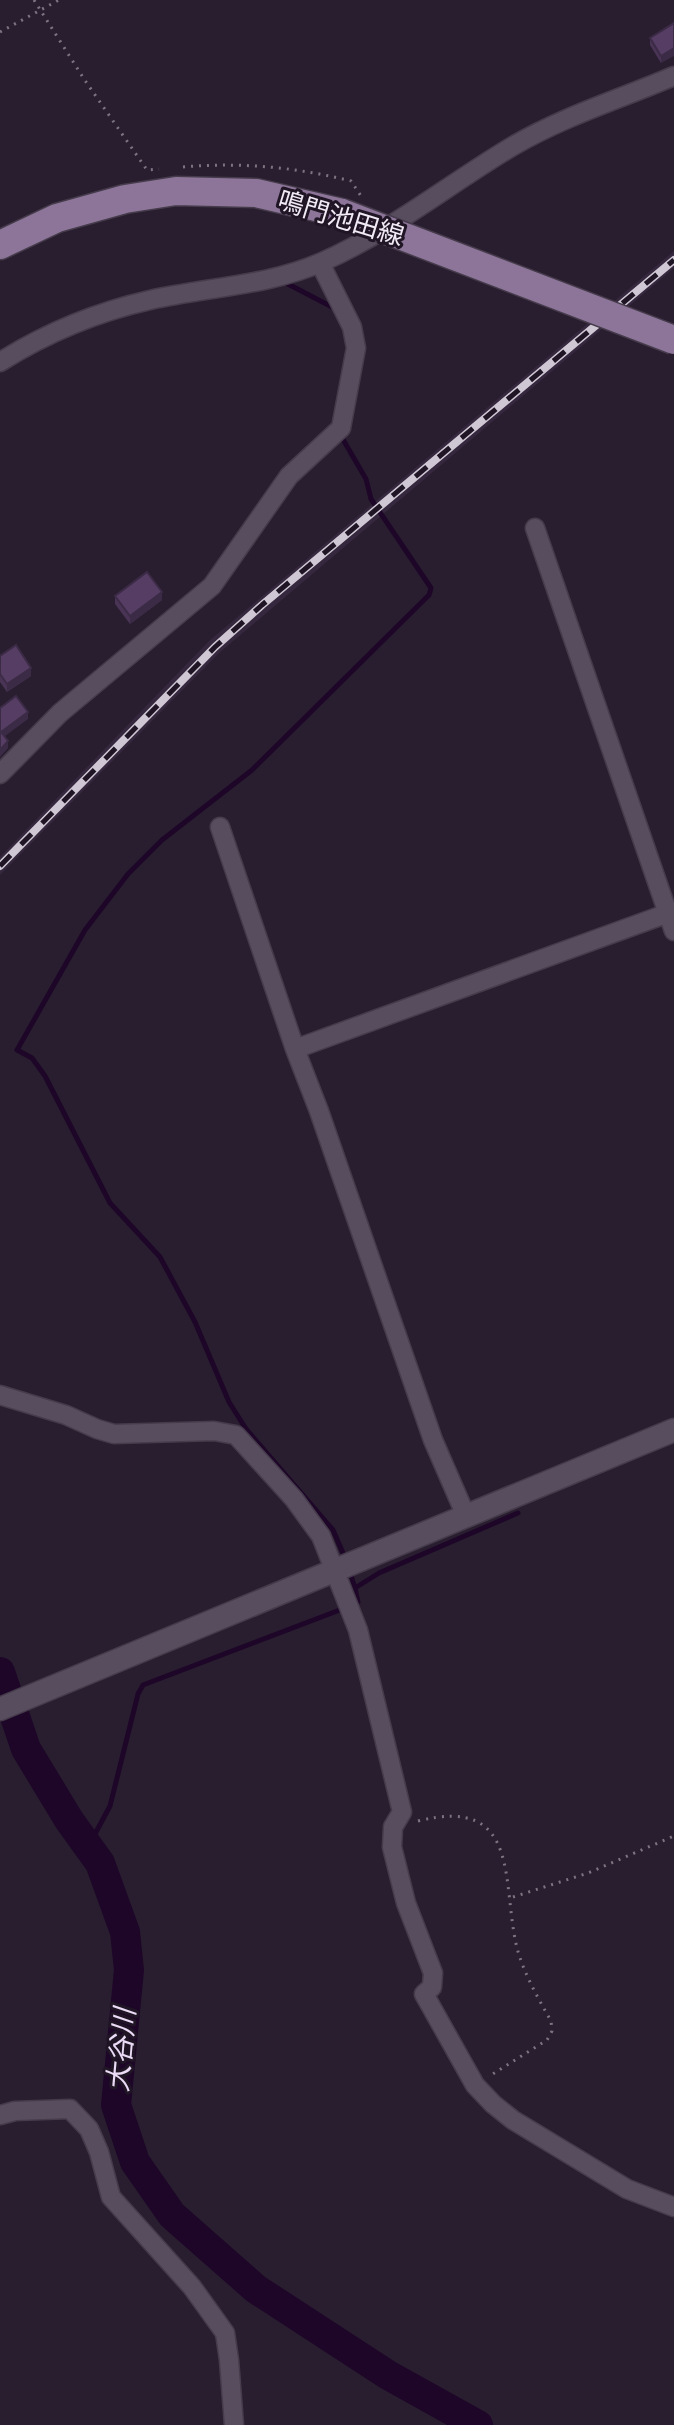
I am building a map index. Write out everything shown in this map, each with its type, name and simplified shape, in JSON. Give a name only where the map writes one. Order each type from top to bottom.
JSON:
[{"type":"main road","name":"鳴門池田線","points":[[0,245],[57,218],[125,199],[176,191],[256,193],[342,213],[674,340]]},
{"type":"street","points":[[0,362],[39,339],[116,309],[268,279],[320,263],[375,234],[517,144],[584,111],[674,76]]},
{"type":"street","points":[[0,774],[60,713],[212,586],[289,476],[341,428],[356,348],[352,327],[320,263]]},
{"type":"street","points":[[295,1049],[672,919],[535,528]]},
{"type":"street","points":[[220,827],[433,1440],[466,1516]]},
{"type":"street","points":[[0,1395],[66,1415],[114,1434],[214,1431],[236,1435],[294,1499],[344,1566],[347,1596],[402,1812],[393,1827],[392,1847],[402,1889],[433,1973],[432,1987],[424,1994],[475,2085],[513,2120],[627,2189],[672,2204]]},
{"type":"street","points":[[0,1709],[674,1430]]},
{"type":"street","points":[[0,2115],[15,2111],[70,2109],[89,2129],[99,2152],[111,2197],[192,2287],[225,2333],[234,2425]]},
{"type":"path","points":[[34,0],[147,170],[162,169]]},
{"type":"path","points":[[0,32],[59,0]]},
{"type":"path","points":[[178,168],[264,165],[305,170],[351,181],[360,194],[375,234]]},
{"type":"path","points":[[396,1821],[409,1824],[440,1816],[467,1816],[484,1825],[498,1844],[512,1898],[518,1953],[551,2021],[552,2031],[547,2040],[475,2085]]},
{"type":"path","points":[[512,1898],[588,1873],[674,1836]]},
{"type":"shaded area","points":[[674,251],[674,268],[219,653],[0,875],[0,857],[209,641]]},
{"type":"building","points":[[674,23],[674,48],[661,56],[650,38]]},
{"type":"building","points":[[147,572],[162,592],[130,616],[115,596]]},
{"type":"building","points":[[16,645],[31,668],[7,684],[0,674],[0,656]]},
{"type":"building","points":[[16,696],[28,712],[1,732],[8,741],[0,750],[0,708]]},
{"type":"waterway","points":[[286,283],[334,308]]},
{"type":"waterway","points":[[341,436],[366,479],[371,499],[431,588],[429,595],[252,770],[162,840],[128,874],[85,930],[17,1050],[32,1058],[45,1076],[110,1203],[160,1257],[195,1322],[229,1402],[246,1429],[333,1530],[346,1560]]},
{"type":"waterway","points":[[354,1604],[358,1602],[355,1588],[379,1573],[518,1513]]},
{"type":"waterway","points":[[349,1570],[355,1588]]},
{"type":"waterway","points":[[88,1847],[110,1806],[138,1694],[143,1685],[345,1608]]},
{"type":"waterway","name":"大谷川","points":[[0,1672],[26,1749],[69,1820],[100,1863],[125,1932],[129,1970],[116,2105],[135,2162],[172,2215],[256,2289],[388,2375],[478,2425]]},
{"type":"railway","points":[[0,866],[215,647],[674,260]]}]
